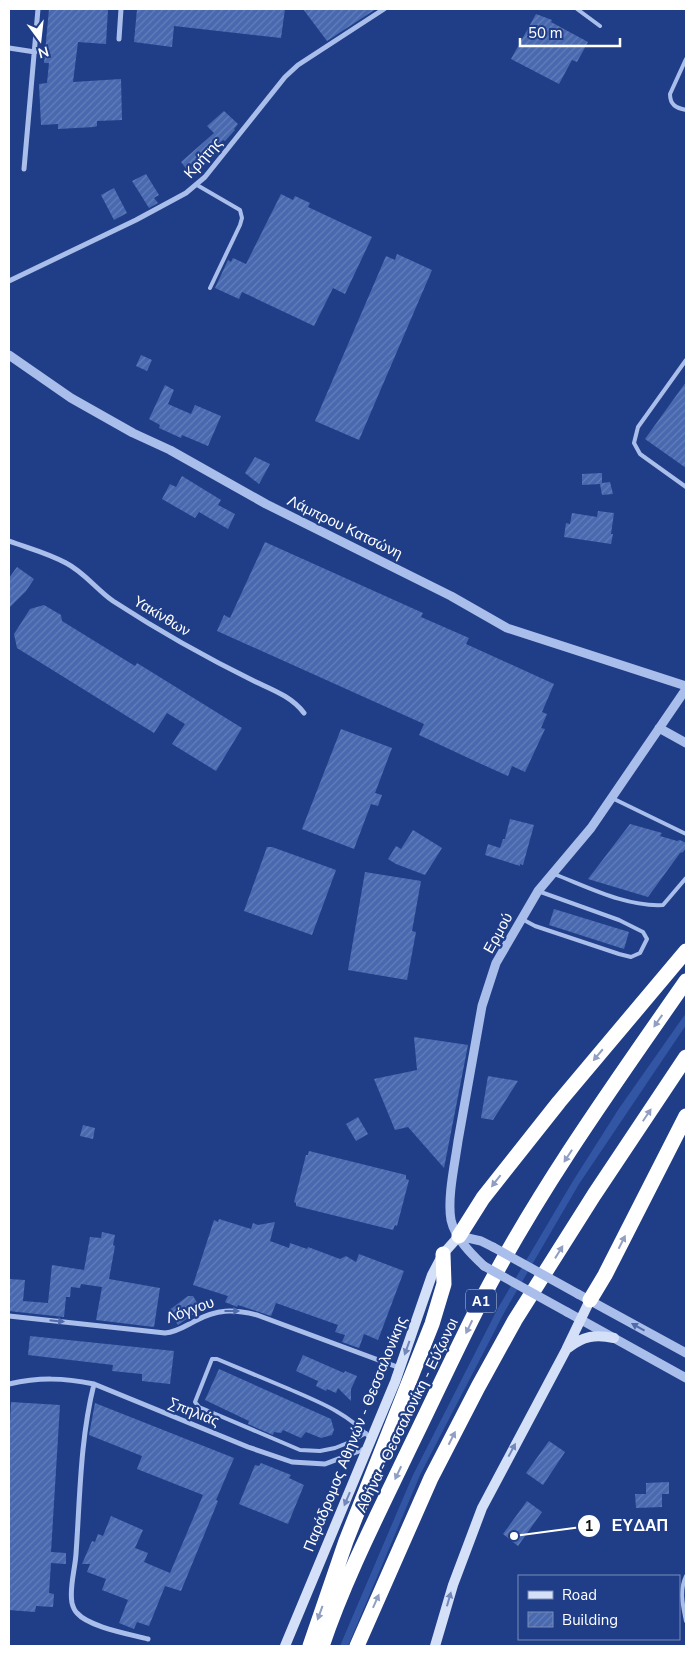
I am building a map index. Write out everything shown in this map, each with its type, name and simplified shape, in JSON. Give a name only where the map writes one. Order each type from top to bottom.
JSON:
[{"type":"highway","points":[[459,1236],[483,1198],[558,1102],[686,951]]},
{"type":"highway","name":"Αθήνα - Θεσσαλονίκη - Εύζωνοι","points":[[322,1646],[368,1536],[482,1299],[558,1171],[686,981]]},
{"type":"highway","name":"Α1","points":[[357,1646],[431,1478],[487,1370],[515,1320],[594,1195],[686,1057]]},
{"type":"highway","points":[[584,1297],[605,1275],[686,1116]]},
{"type":"highway","points":[[310,1646],[350,1532],[432,1324],[444,1284],[443,1254]]},
{"type":"main road","name":"Παράδρομος Αθηνών - Θεσσαλονίκης","points":[[285,1646],[400,1368],[432,1275],[443,1254],[459,1236]]},
{"type":"main road","points":[[436,1646],[453,1585],[482,1508],[581,1319],[584,1297]]},
{"type":"main road","points":[[566,1350],[575,1342],[587,1337],[600,1335],[614,1338]]},
{"type":"street","points":[[24,169],[38,9]]},
{"type":"street","points":[[119,39],[121,9]]},
{"type":"street","name":"Κρήτης","points":[[9,281],[136,220],[186,193],[197,184],[285,77],[298,65],[384,9]]},
{"type":"street","points":[[9,48],[35,52]]},
{"type":"street","name":"Λάμπρου Κατσώνη","points":[[9,355],[71,398],[133,433],[170,450],[266,504],[451,596],[508,628],[686,688]]},
{"type":"street","name":"Υακίνθων","points":[[9,541],[67,563],[108,597],[143,620],[220,664],[282,694],[304,712]]},
{"type":"street","name":"Ερμού","points":[[686,688],[591,828],[538,891],[496,963],[482,1006],[454,1168],[450,1212],[451,1221],[459,1236],[470,1253],[484,1266],[686,1378]]},
{"type":"street","points":[[659,728],[686,743]]},
{"type":"street","points":[[459,1236],[481,1241],[493,1247],[686,1353]]},
{"type":"street","name":"Λόγγου","points":[[9,1316],[165,1333],[173,1332],[211,1314],[225,1310],[242,1311],[257,1314],[400,1368]]},
{"type":"street","name":"Σπηλιάς","points":[[9,1384],[26,1380],[67,1379],[94,1384],[257,1450],[292,1462],[325,1464],[369,1440]]},
{"type":"street","points":[[94,1384],[89,1404],[82,1459],[72,1605],[76,1613],[87,1622],[148,1640]]},
{"type":"lane","points":[[577,9],[600,26]]},
{"type":"lane","points":[[686,59],[670,94],[670,100],[678,108],[686,110]]},
{"type":"lane","points":[[197,184],[240,210],[242,218],[210,288]]},
{"type":"lane","points":[[686,360],[638,426],[634,443],[640,454],[686,487]]},
{"type":"lane","points":[[612,798],[686,834]]},
{"type":"lane","points":[[552,873],[610,895],[648,906],[663,905],[686,878]]},
{"type":"lane","points":[[521,918],[535,926],[619,954],[631,957],[640,953],[647,939],[643,932],[619,920],[538,891]]},
{"type":"lane","points":[[212,1359],[217,1360],[332,1407],[358,1425],[369,1440],[350,1442],[334,1448],[300,1450],[199,1407],[195,1402],[212,1359]]},
{"type":"lane","points":[[686,1576],[681,1599],[686,1622]]},
{"type":"shaded area","points":[[686,1013],[686,1025],[579,1184],[505,1311],[420,1475],[348,1646],[340,1646],[413,1475],[498,1308],[573,1181],[618,1110]]},
{"type":"building","points":[[49,9],[108,9],[106,44],[78,42],[73,82],[121,79],[122,120],[97,121],[97,126],[94,127],[58,129],[58,124],[41,125],[39,84],[47,83],[49,63],[44,63]]},
{"type":"building","points":[[137,9],[285,9],[281,38],[174,26],[172,47],[134,42]]},
{"type":"building","points":[[303,9],[376,9],[327,41]]},
{"type":"building","points":[[536,14],[552,20],[551,22],[588,42],[577,62],[572,60],[559,84],[511,59]]},
{"type":"building","points":[[224,111],[238,124],[225,141],[223,140],[204,159],[208,163],[192,176],[181,162],[214,133],[207,126]]},
{"type":"building","points":[[146,174],[159,195],[154,198],[158,203],[149,208],[132,181]]},
{"type":"building","points":[[114,188],[127,213],[114,220],[101,195]]},
{"type":"building","points":[[281,194],[293,200],[295,196],[310,203],[308,207],[372,237],[345,294],[333,288],[314,326],[242,292],[239,299],[215,288],[228,260],[231,262],[233,258],[246,264]]},
{"type":"building","points":[[397,254],[432,270],[359,440],[315,421],[386,256],[395,260]]},
{"type":"building","points":[[141,355],[152,360],[147,371],[136,366]]},
{"type":"building","points":[[686,382],[686,468],[645,439]]},
{"type":"building","points":[[165,385],[174,390],[168,404],[191,414],[195,405],[221,416],[208,446],[182,435],[181,438],[159,428],[160,425],[149,419]]},
{"type":"building","points":[[255,457],[270,464],[259,484],[245,473]]},
{"type":"building","points":[[602,473],[602,483],[610,482],[613,494],[602,495],[600,484],[582,485],[582,474]]},
{"type":"building","points":[[182,476],[221,500],[218,505],[235,514],[228,529],[199,512],[195,518],[162,499],[170,484],[176,487]]},
{"type":"building","points":[[598,511],[614,513],[611,544],[564,537],[566,523],[570,524],[572,513],[597,517]]},
{"type":"building","points":[[265,542],[423,613],[421,617],[469,638],[466,644],[554,684],[542,712],[547,714],[541,728],[545,729],[525,772],[512,766],[508,776],[479,763],[419,735],[424,724],[217,631],[224,615],[230,618]]},
{"type":"building","points":[[17,567],[34,579],[26,591],[9,608],[9,578]]},
{"type":"building","points":[[44,605],[61,615],[62,621],[135,666],[137,663],[242,728],[216,771],[172,744],[185,724],[167,713],[154,733],[17,648],[14,634],[30,609]]},
{"type":"building","points":[[341,729],[392,748],[375,793],[382,795],[378,806],[371,804],[354,849],[302,829]]},
{"type":"building","points":[[510,819],[534,825],[523,865],[520,864],[520,866],[485,855],[488,844],[500,848],[503,839],[505,839]]},
{"type":"building","points":[[630,824],[662,833],[660,836],[686,843],[686,848],[680,853],[648,897],[588,879]]},
{"type":"building","points":[[413,830],[442,848],[425,875],[388,859],[396,846],[401,849]]},
{"type":"building","points":[[267,847],[272,847],[336,870],[312,935],[244,911]]},
{"type":"building","points":[[365,872],[421,881],[412,931],[416,932],[407,980],[348,970]]},
{"type":"building","points":[[554,909],[629,932],[624,949],[549,925]]},
{"type":"building","points":[[414,1037],[468,1045],[444,1168],[408,1127],[395,1130],[374,1079],[417,1070]]},
{"type":"building","points":[[488,1076],[518,1081],[493,1120],[481,1118]]},
{"type":"building","points":[[358,1117],[368,1134],[356,1141],[346,1124]]},
{"type":"building","points":[[83,1125],[95,1128],[93,1139],[80,1136]]},
{"type":"building","points":[[309,1151],[406,1175],[406,1179],[409,1180],[397,1226],[395,1225],[393,1230],[296,1206],[294,1202],[306,1155],[308,1155]]},
{"type":"building","points":[[219,1219],[251,1229],[253,1223],[258,1225],[275,1222],[270,1241],[289,1248],[290,1243],[307,1249],[308,1247],[340,1259],[346,1256],[356,1262],[359,1254],[404,1271],[378,1340],[364,1334],[359,1348],[342,1342],[345,1335],[335,1332],[338,1325],[276,1303],[271,1316],[238,1305],[237,1307],[225,1302],[228,1296],[193,1285],[214,1220],[218,1222]]},
{"type":"building","points":[[102,1232],[115,1235],[109,1279],[160,1288],[154,1327],[96,1320],[102,1287],[81,1284],[80,1288],[71,1287],[70,1297],[66,1297],[64,1317],[9,1311],[9,1279],[25,1280],[23,1301],[48,1303],[52,1265],[84,1270],[90,1237],[101,1238]]},
{"type":"building","points":[[188,1296],[193,1296],[201,1309],[178,1325],[168,1311]]},
{"type":"building","points":[[30,1336],[174,1351],[170,1384],[142,1381],[142,1374],[112,1371],[113,1365],[28,1355]]},
{"type":"building","points":[[303,1355],[344,1373],[345,1371],[357,1376],[351,1389],[351,1401],[338,1388],[336,1393],[327,1389],[326,1391],[316,1386],[318,1381],[296,1371]]},
{"type":"building","points":[[219,1369],[331,1419],[334,1430],[332,1435],[321,1438],[306,1432],[301,1438],[283,1430],[281,1433],[274,1432],[273,1435],[248,1424],[249,1421],[205,1400]]},
{"type":"building","points":[[11,1402],[60,1405],[51,1552],[66,1553],[66,1564],[51,1563],[49,1593],[54,1594],[53,1607],[36,1606],[35,1612],[9,1610],[9,1422]]},
{"type":"building","points":[[95,1403],[234,1458],[181,1591],[165,1586],[149,1626],[137,1622],[134,1629],[119,1623],[128,1600],[102,1590],[106,1579],[87,1572],[90,1564],[82,1564],[92,1541],[95,1542],[98,1534],[103,1536],[111,1516],[143,1530],[135,1548],[148,1553],[144,1562],[170,1573],[203,1495],[137,1469],[142,1456],[89,1435]]},
{"type":"building","points":[[549,1441],[565,1452],[543,1485],[526,1473]]},
{"type":"building","points":[[261,1463],[291,1475],[289,1478],[304,1485],[288,1524],[239,1504],[255,1465],[259,1466]]},
{"type":"building","points":[[669,1482],[669,1494],[662,1494],[662,1507],[636,1508],[635,1494],[646,1494],[646,1483]]},
{"type":"building","points":[[527,1501],[542,1512],[518,1546],[503,1534]]},
{"type":"place","name":"ΕΥΔΑΠ","points":[[514,1536]]}]
